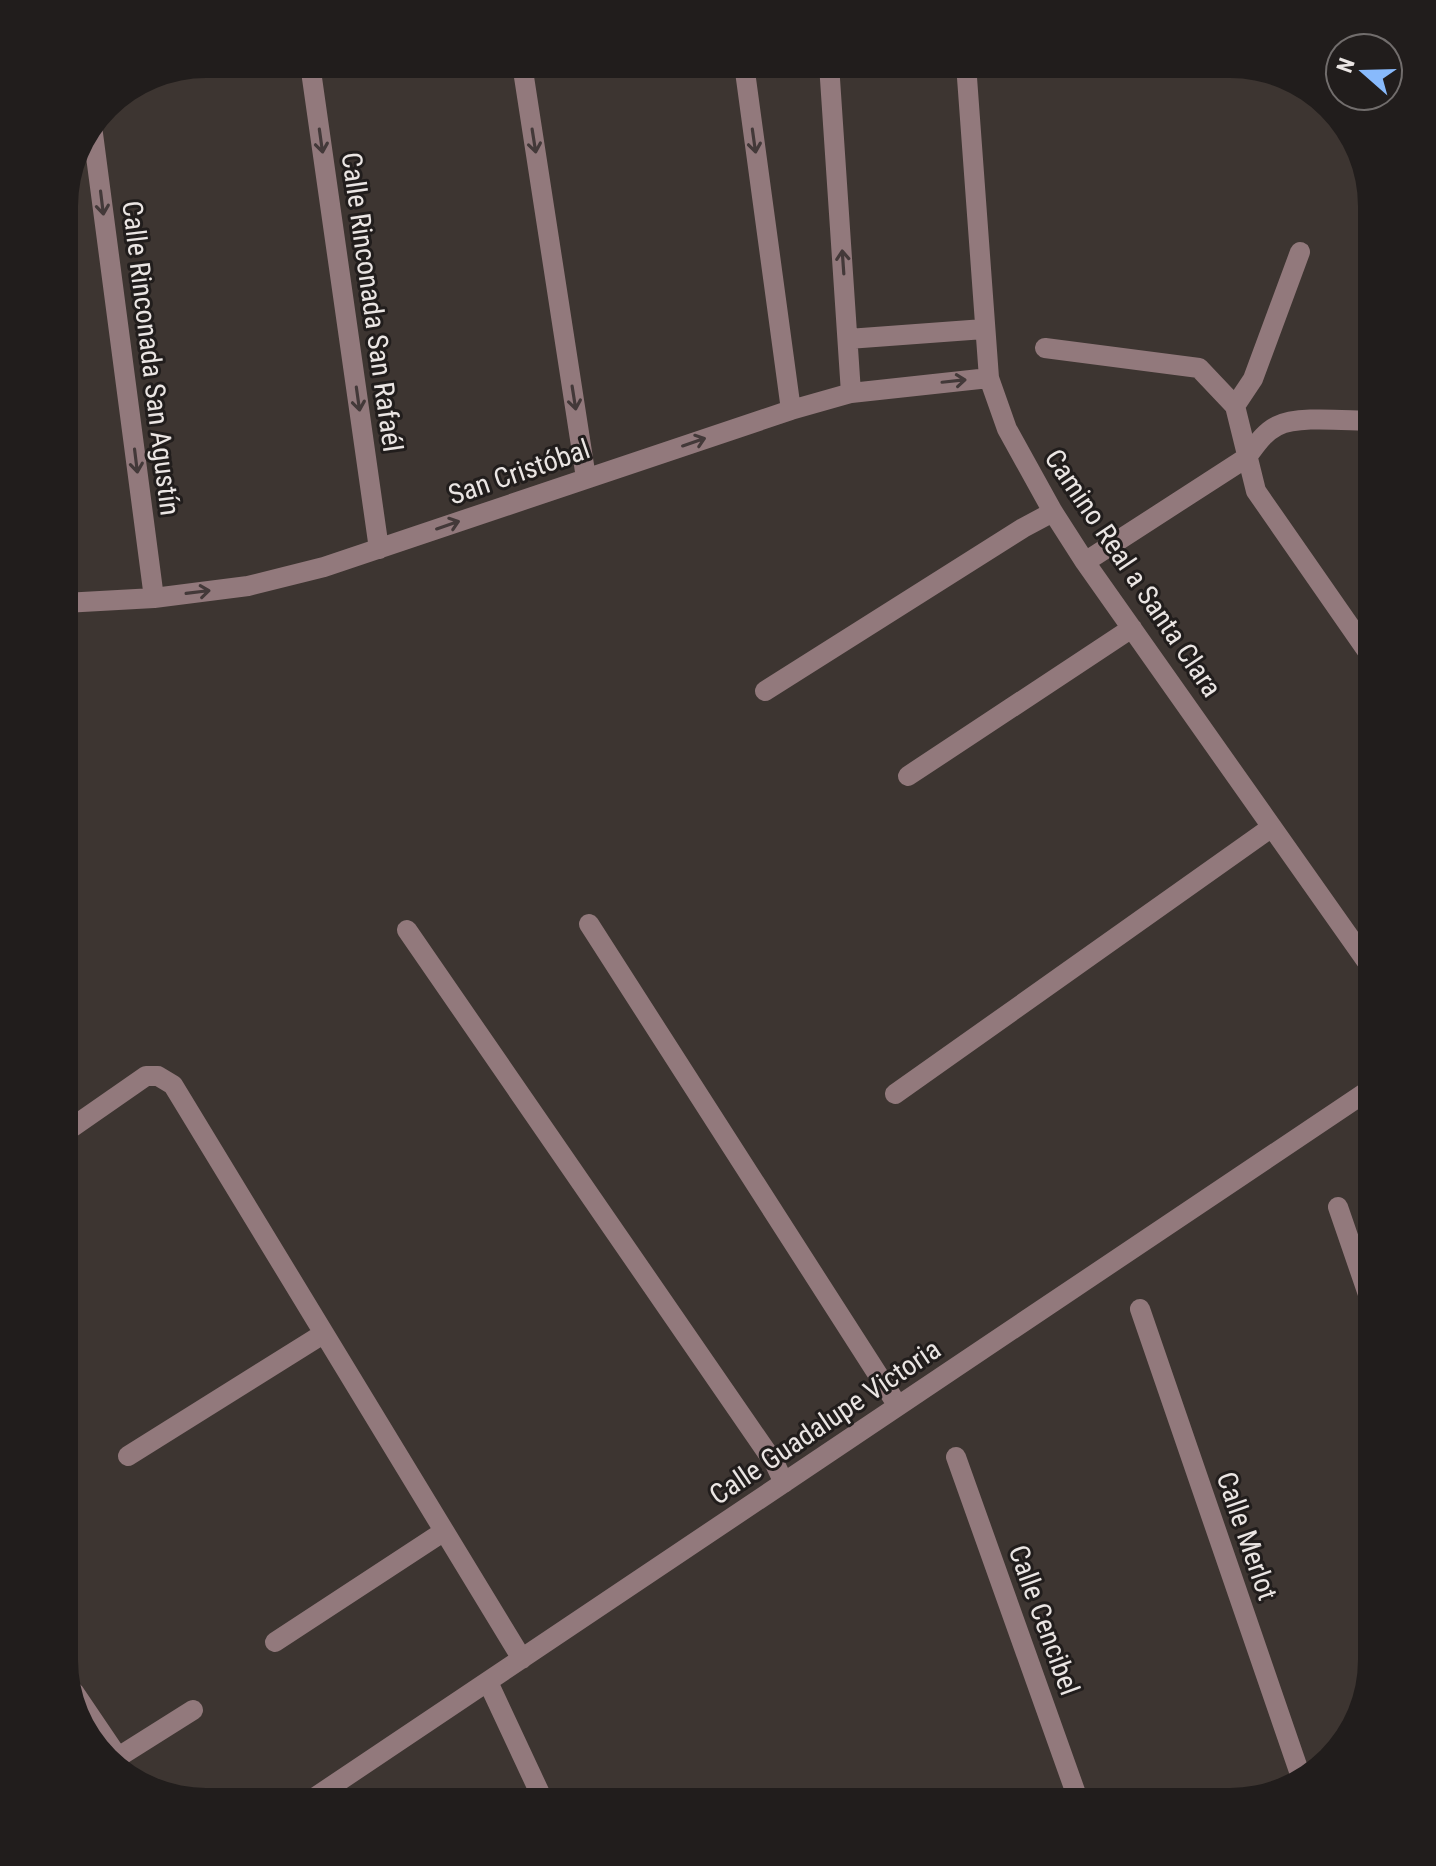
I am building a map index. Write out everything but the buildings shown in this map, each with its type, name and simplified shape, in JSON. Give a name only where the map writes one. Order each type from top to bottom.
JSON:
[{"type":"street","name":"Calle Rinconada San Rafaél","points":[[312,78],[379,549]]},
{"type":"street","points":[[524,78],[586,478]]},
{"type":"street","points":[[746,78],[791,410]]},
{"type":"street","points":[[830,78],[851,393]]},
{"type":"street","name":"Camino Real a Santa Clara","points":[[967,78],[989,378],[1007,429],[1085,562],[1358,949]]},
{"type":"street","name":"Calle Rinconada San Agustín","points":[[95,145],[154,598]]},
{"type":"street","points":[[1235,406],[1253,379],[1300,252]]},
{"type":"street","points":[[848,339],[984,329]]},
{"type":"street","points":[[1045,348],[1199,368],[1235,406],[1256,491],[1358,633]]},
{"type":"street","name":"San Cristóbal","points":[[78,602],[154,598],[248,586],[324,567],[791,410],[851,393],[989,378]]},
{"type":"street","points":[[1085,562],[1246,458],[1261,438],[1276,426],[1292,421],[1358,421]]},
{"type":"street","points":[[765,691],[1053,512]]},
{"type":"street","points":[[908,776],[1132,628]]},
{"type":"street","points":[[895,1094],[1272,827]]},
{"type":"street","points":[[589,924],[898,1406]]},
{"type":"street","points":[[407,930],[766,1451],[784,1483]]},
{"type":"street","points":[[78,1123],[146,1076],[158,1076],[173,1085],[522,1659]]},
{"type":"street","name":"Calle Guadalupe Victoria","points":[[329,1788],[1358,1097]]},
{"type":"street","points":[[1338,1207],[1358,1265]]},
{"type":"street","name":"Calle Merlot","points":[[1140,1309],[1299,1767]]},
{"type":"street","points":[[128,1456],[323,1334]]},
{"type":"street","name":"Calle Cencibel","points":[[956,1457],[1074,1788]]},
{"type":"street","points":[[275,1642],[443,1532]]},
{"type":"street","points":[[488,1682],[537,1788]]},
{"type":"street","points":[[120,1756],[193,1710]]}]
